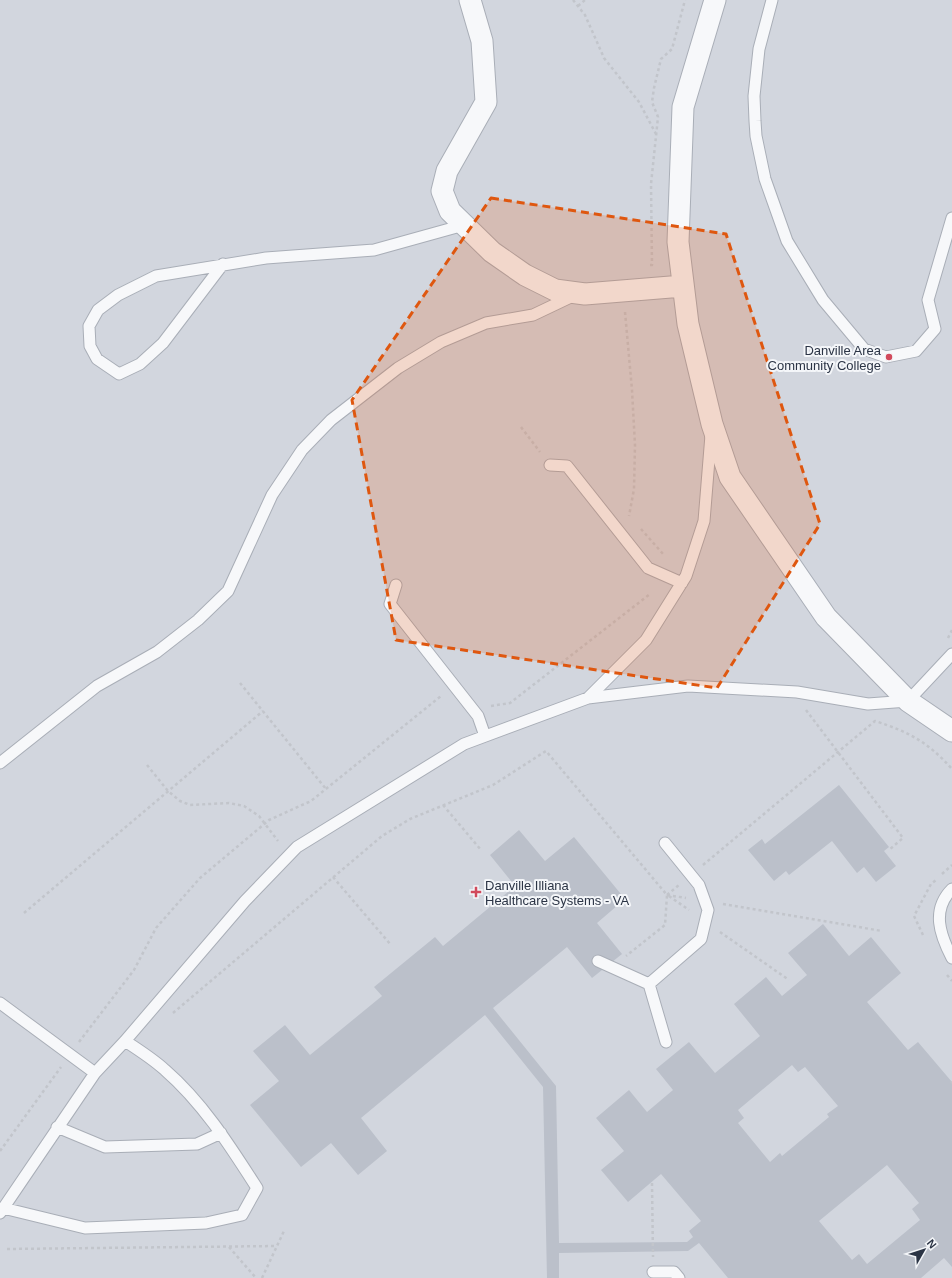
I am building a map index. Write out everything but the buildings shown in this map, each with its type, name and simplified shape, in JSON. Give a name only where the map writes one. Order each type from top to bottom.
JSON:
[{"type":"street","points":[[470,0],[482,41],[486,102],[447,171],[442,191],[450,211],[492,252],[524,275],[555,290],[585,294],[683,286]]},
{"type":"street","points":[[715,0],[683,107],[678,242],[688,324],[712,424],[730,477],[826,617],[908,701],[952,731]]},
{"type":"lane","points":[[772,0],[759,49],[754,96],[756,136],[765,180],[787,241],[823,300],[864,349],[886,357],[916,351],[935,329],[928,300],[952,218]]},
{"type":"lane","points":[[223,264],[163,343],[140,364],[119,374],[97,359],[90,346],[89,326],[98,310],[118,295],[156,276],[223,264],[266,258],[374,250],[464,225]]},
{"type":"lane","points":[[0,763],[97,686],[157,652],[198,620],[228,591],[272,495],[302,450],[331,420],[398,368],[441,342],[486,323],[533,315],[579,293]]},
{"type":"lane","points":[[588,698],[646,640],[686,576],[704,521],[712,424]]},
{"type":"lane","points":[[550,465],[567,466],[648,568],[682,583]]},
{"type":"lane","points":[[396,586],[390,604],[478,716],[485,736]]},
{"type":"lane","points":[[126,1041],[165,1070],[196,1101],[221,1133],[257,1188],[242,1215],[206,1223],[86,1228],[2,1211],[94,1073],[126,1041],[245,901],[297,847],[464,744],[588,698],[688,686],[797,692],[868,704],[908,701],[952,654]]},
{"type":"lane","points":[[649,984],[701,939],[708,910],[699,885],[665,843]]},
{"type":"lane","points":[[952,889],[944,897],[938,922],[943,941],[952,958]]},
{"type":"lane","points":[[598,961],[649,984],[666,1042]]},
{"type":"lane","points":[[0,1003],[94,1073]]},
{"type":"lane","points":[[57,1128],[105,1146],[197,1144],[221,1133]]},
{"type":"lane","points":[[653,1272],[674,1272],[679,1278]]},
{"type":"path","points":[[573,0],[585,15],[604,58],[639,102],[656,134]]},
{"type":"path","points":[[578,6],[585,0]]},
{"type":"path","points":[[645,266],[652,265],[651,184],[658,117],[652,102],[657,69],[661,59],[672,49],[685,0]]},
{"type":"path","points":[[624,309],[632,390],[634,445],[634,488],[628,515],[634,521]]},
{"type":"path","points":[[521,427],[550,465]]},
{"type":"path","points":[[639,526],[664,556]]},
{"type":"path","points":[[489,706],[510,704],[650,594]]},
{"type":"path","points":[[240,683],[326,789]]},
{"type":"path","points":[[78,1044],[134,970],[156,928],[200,878],[268,820],[311,800],[326,789],[440,695],[445,701]]},
{"type":"path","points":[[804,708],[903,838],[888,850]]},
{"type":"path","points":[[24,913],[263,712]]},
{"type":"path","points":[[612,967],[665,925],[667,895],[875,721],[907,732],[937,752],[952,769]]},
{"type":"path","points":[[168,1017],[382,836],[410,819],[493,784],[546,751],[667,895],[788,980]]},
{"type":"path","points":[[148,765],[168,791],[180,801],[190,805],[229,803],[244,806],[259,816],[279,842]]},
{"type":"path","points":[[443,805],[481,850]]},
{"type":"path","points":[[333,877],[391,945]]},
{"type":"path","points":[[667,895],[882,931]]},
{"type":"path","points":[[0,1151],[62,1065]]},
{"type":"path","points":[[652,1183],[653,1272]]},
{"type":"path","points":[[262,1278],[284,1231]]},
{"type":"path","points":[[229,1246],[256,1278]]},
{"type":"path","points":[[7,1249],[277,1246]]},
{"type":"highlighted area","points":[[491,198],[726,234],[820,524],[717,688],[396,640],[352,400]]},
{"type":"shaded area","name":"Danville Illiana Healthcare Systems - VA","points":[[0,0],[952,0],[952,1278],[0,1278]]},
{"type":"place","name":"Danville Area Community College","points":[[889,357]]},
{"type":"place","name":"Danville Illiana Healthcare Systems - VA","points":[[476,892]]}]
